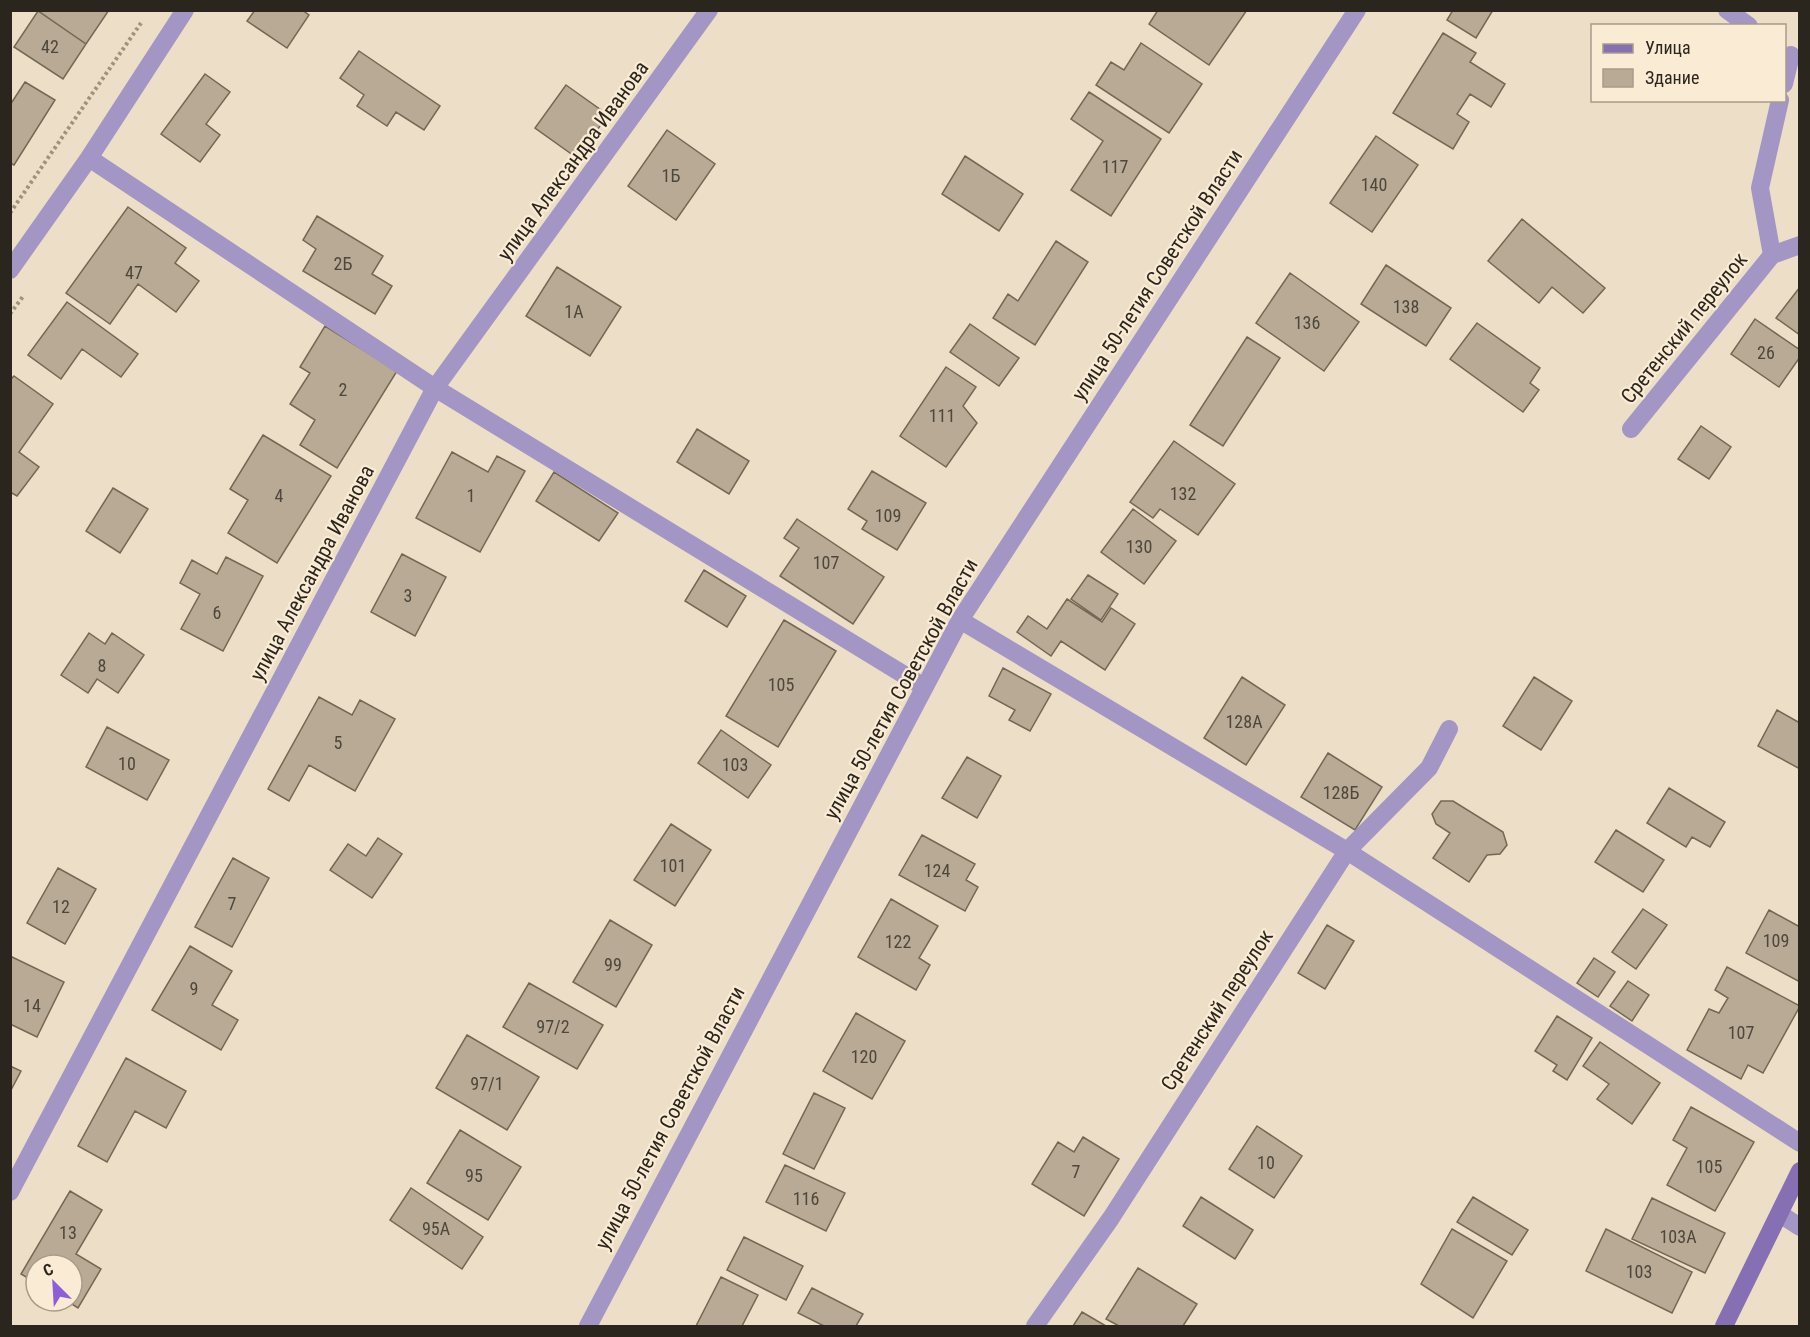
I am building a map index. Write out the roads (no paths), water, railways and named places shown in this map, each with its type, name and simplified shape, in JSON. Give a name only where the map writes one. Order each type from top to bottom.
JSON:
[{"type":"street","points":[[10,270],[88,158],[185,10]]},
{"type":"street","name":"улица Александра Иванова","points":[[10,1192],[435,388],[709,10]]},
{"type":"street","name":"улица 50-летия Советской Власти","points":[[588,1326],[960,621],[1357,10]]},
{"type":"street","points":[[1727,10],[1746,24]]},
{"type":"street","points":[[1786,80],[1792,55]]},
{"type":"street","points":[[1780,102],[1760,188],[1772,255],[1800,245]]},
{"type":"street","points":[[88,158],[435,388],[924,687]]},
{"type":"street","name":"Сретенский переулок","points":[[1632,429],[1772,255]]},
{"type":"street","points":[[960,621],[1347,851],[1800,1143]]},
{"type":"street","name":"Сретенский переулок","points":[[1035,1326],[1111,1218],[1347,851],[1428,768],[1449,729]]},
{"type":"street","points":[[1724,1326],[1800,1171]]},
{"type":"street","points":[[1780,1214],[1800,1227]]}]
